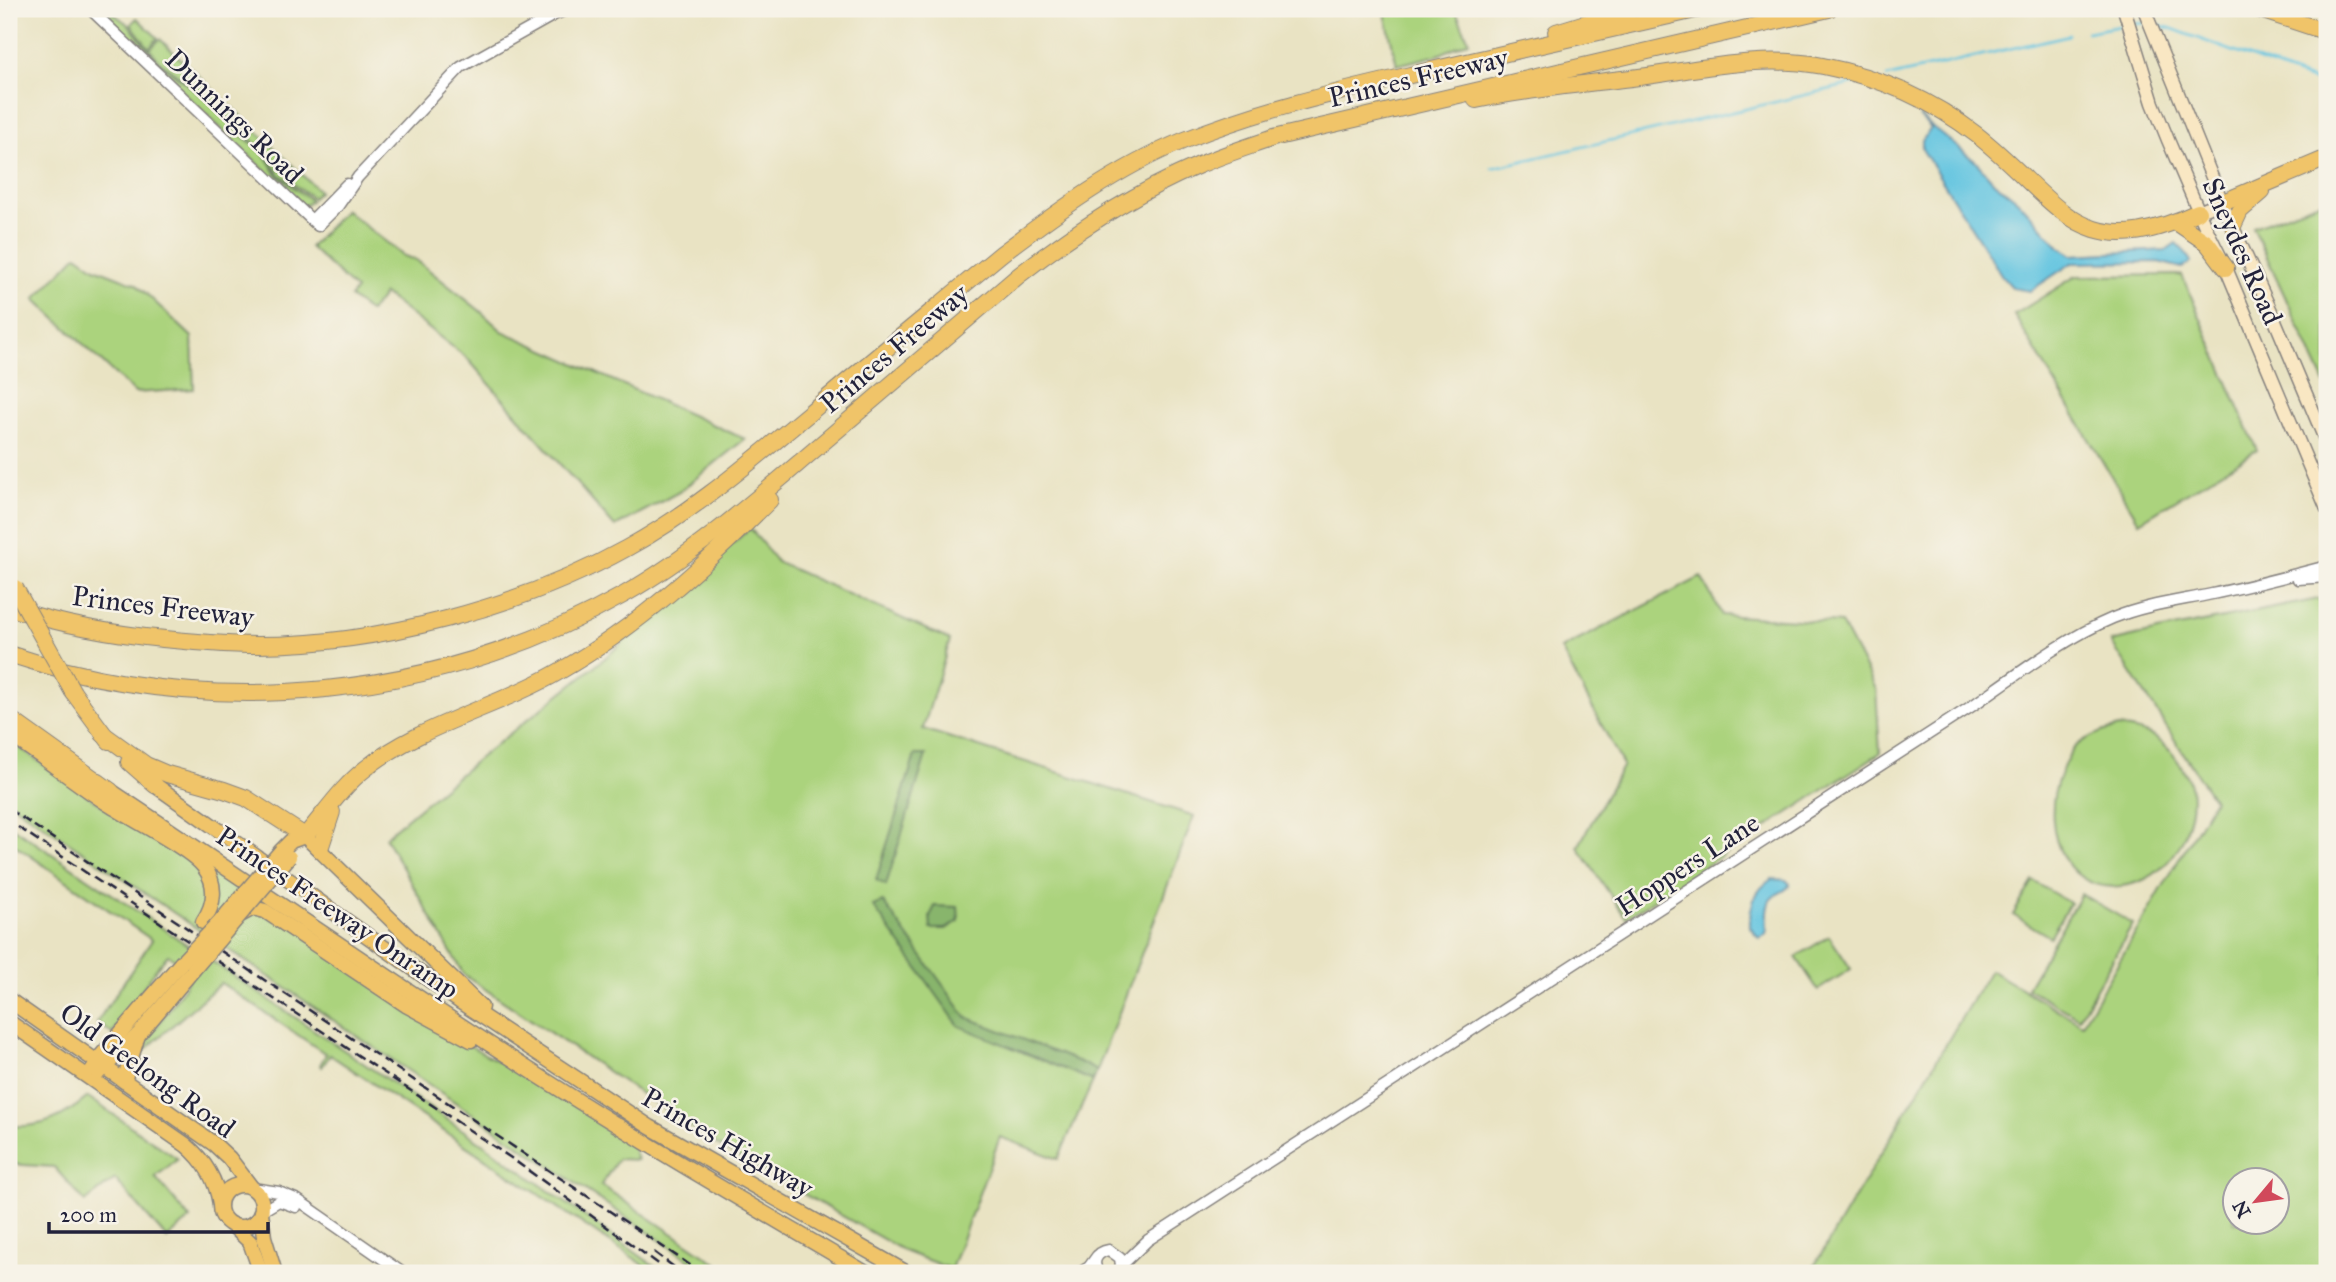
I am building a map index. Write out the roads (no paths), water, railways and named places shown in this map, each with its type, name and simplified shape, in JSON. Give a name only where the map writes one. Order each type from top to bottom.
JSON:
[{"type":"highway","points":[[1444,67],[1631,9]]},
{"type":"highway","name":"Princes Freeway","points":[[9,607],[69,624],[119,633],[189,642],[258,645],[367,636],[496,604],[583,569],[626,548],[672,520],[727,481],[1000,254],[1106,180],[1184,140],[1273,109],[1700,9]]},
{"type":"highway","name":"Princes Freeway","points":[[9,654],[57,670],[138,686],[201,692],[272,694],[338,690],[397,680],[459,665],[525,642],[580,618],[626,593],[708,538],[1059,244],[1122,203],[1198,165],[1273,138],[1829,9]]},
{"type":"highway","points":[[2257,9],[2327,32]]},
{"type":"highway","points":[[1339,122],[1399,116],[1485,99],[1738,63],[1800,63],[1857,74],[1910,93],[1977,135],[2059,212],[2076,222],[2113,234],[2123,234],[2158,229],[2198,212]]},
{"type":"highway","points":[[2223,202],[2327,158]]},
{"type":"highway","points":[[2232,226],[2239,211],[2254,197],[2287,175]]},
{"type":"highway","points":[[2176,222],[2207,243],[2226,268]]},
{"type":"highway","points":[[103,734],[146,765],[246,798],[305,836],[365,769],[402,744],[533,686],[622,631],[737,533],[851,419]]},
{"type":"highway","points":[[12,582],[73,692],[103,734],[155,786]]},
{"type":"highway","points":[[9,718],[111,790]]},
{"type":"highway","points":[[320,849],[339,797]]},
{"type":"main road","name":"Sneydes Road","points":[[2124,9],[2153,103],[2198,212],[2226,268],[2327,509]]},
{"type":"main road","name":"Sneydes Road","points":[[2144,9],[2232,226],[2327,444]]},
{"type":"main road","points":[[2198,212],[2223,202]]},
{"type":"main road","points":[[9,734],[109,805],[200,862],[212,884],[212,905],[204,922],[202,941]]},
{"type":"main road","points":[[155,786],[462,1003],[528,1046]]},
{"type":"main road","name":"Princes Freeway Onramp","points":[[111,790],[538,1074]]},
{"type":"main road","points":[[91,1078],[187,967],[242,914],[285,854],[291,841],[305,836],[453,981],[528,1046]]},
{"type":"main road","points":[[101,1065],[139,1034],[187,967],[202,941],[285,854]]},
{"type":"main road","points":[[242,914],[253,908],[265,911],[406,1005],[538,1074]]},
{"type":"main road","name":"Old Geelong Road","points":[[9,1000],[219,1148],[251,1187]]},
{"type":"main road","name":"Old Geelong Road","points":[[9,1022],[195,1152],[212,1176],[220,1204]]},
{"type":"main road","points":[[124,1082],[139,1034]]},
{"type":"main road","name":"Princes Highway","points":[[528,1046],[650,1127],[907,1273]]},
{"type":"main road","name":"Princes Highway","points":[[538,1074],[637,1137],[866,1273]]},
{"type":"main road","points":[[637,1137],[650,1127]]},
{"type":"main road","points":[[261,1273],[250,1242],[224,1218],[220,1204],[223,1194],[231,1187],[251,1187],[261,1198],[264,1237],[275,1273]]},
{"type":"main road","points":[[232,1225],[250,1225],[262,1212]]},
{"type":"main road","points":[[865,1250],[878,1273]]},
{"type":"street","name":"Dunnings Road","points":[[90,9],[315,223],[338,206],[358,177],[464,65],[569,9]]},
{"type":"street","name":"Hoppers Lane","points":[[1119,1270],[1148,1240],[2062,646],[2112,619],[2140,609],[2274,581],[2327,566]]},
{"type":"street","name":"Hoppers Lane","points":[[2274,581],[2327,577]]},
{"type":"street","points":[[251,1187],[289,1195],[390,1273]]},
{"type":"street","points":[[262,1212],[275,1202],[286,1202],[334,1229]]},
{"type":"street","name":"Hoppers Lane","points":[[1097,1256],[1102,1251],[1148,1240]]},
{"type":"street","points":[[355,1244],[403,1273]]},
{"type":"street","points":[[1109,1250],[1120,1258],[1119,1270]]},
{"type":"street","points":[[1079,1273],[1089,1267],[1097,1256]]},
{"type":"street","points":[[1097,1256],[1094,1264],[1099,1273]]},
{"type":"water","points":[[1919,116],[1976,162],[1994,182],[2018,201],[2060,247],[2072,255],[2166,250],[2176,243],[2191,262],[2182,268],[2158,262],[2072,263],[2030,291],[2013,288],[2002,276],[1922,149],[1922,141],[1931,128]]},
{"type":"water","points":[[1772,879],[1786,880],[1790,884],[1770,901],[1767,931],[1759,938],[1750,927],[1750,913],[1757,894]]},
{"type":"waterway","points":[[2131,24],[2145,23]]},
{"type":"waterway","points":[[2087,32],[2125,25]]},
{"type":"waterway","points":[[2155,25],[2170,28],[2327,86]]},
{"type":"waterway","points":[[1887,77],[2069,35]]},
{"type":"waterway","points":[[1492,168],[1861,82]]},
{"type":"railway","points":[[9,809],[702,1273]]},
{"type":"railway","points":[[18,827],[511,1158],[660,1265]]},
{"type":"railway","points":[[654,1252],[682,1273]]}]
